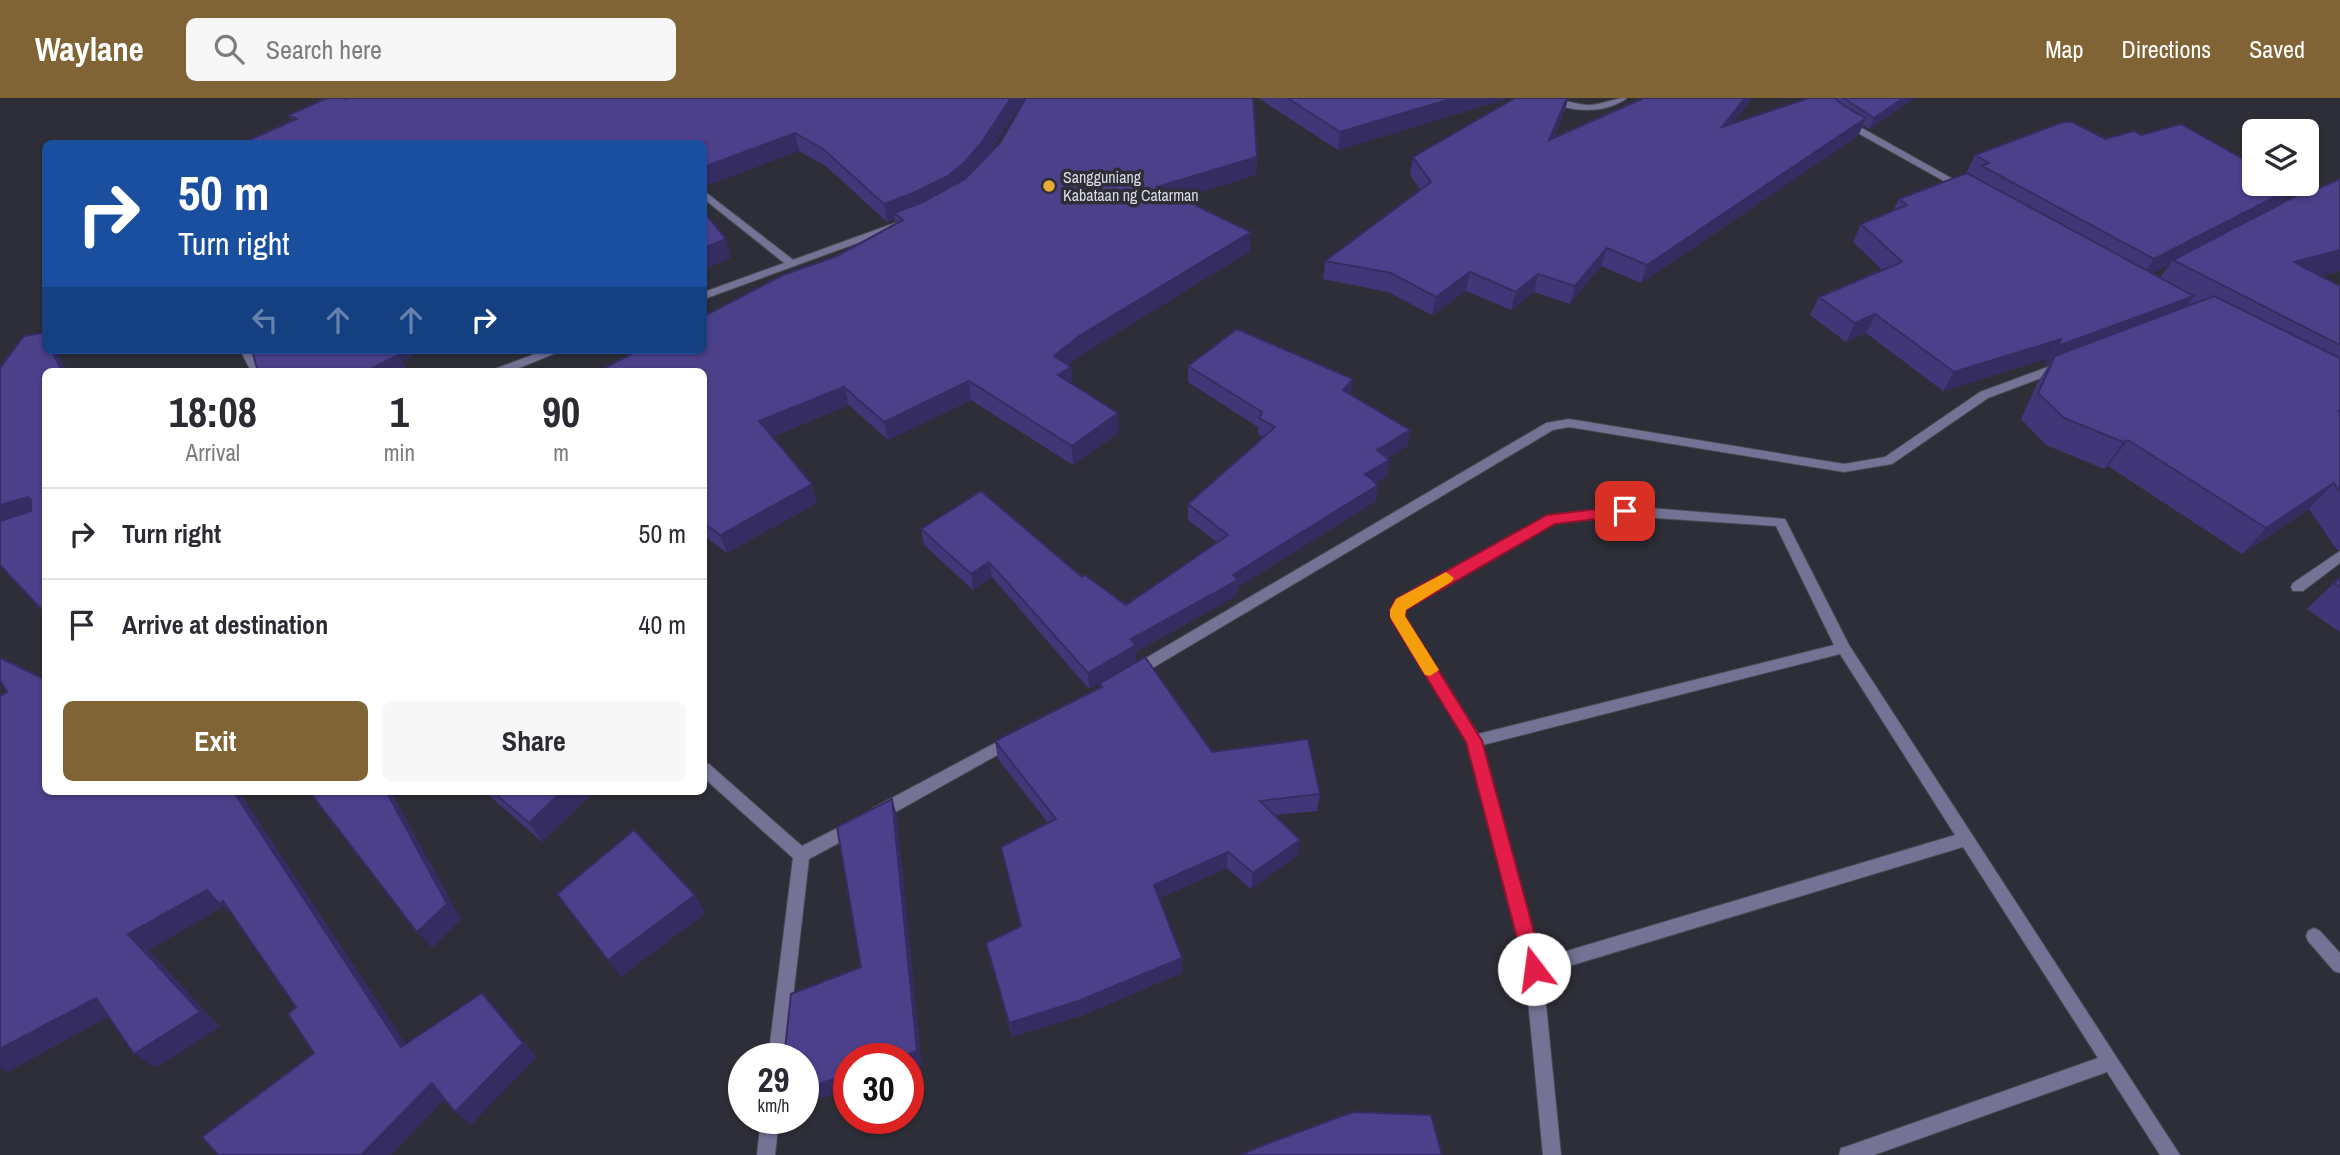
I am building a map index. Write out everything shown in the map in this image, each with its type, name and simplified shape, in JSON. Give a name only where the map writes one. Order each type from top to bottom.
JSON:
[{"type":"street","points":[[1549,98],[1587,109],[1603,107],[1622,98]]},
{"type":"street","points":[[1817,98],[1841,120],[1973,193]]},
{"type":"street","points":[[707,196],[792,264]]},
{"type":"street","points":[[707,295],[921,216]]},
{"type":"street","points":[[509,368],[546,354]]},
{"type":"street","points":[[1124,678],[1550,426],[1569,423],[1844,468],[1868,466],[1888,461],[1984,395],[2071,362]]},
{"type":"street","points":[[1552,1155],[1534,969],[1474,741],[1398,617],[1398,610],[1401,603],[1552,519],[1625,511],[1708,514],[1780,522],[1843,648],[2171,1155]]},
{"type":"street","points":[[2298,587],[2340,556]]},
{"type":"street","points":[[1474,741],[1843,648]]},
{"type":"street","points":[[801,855],[1028,732]]},
{"type":"street","points":[[707,772],[801,855]]},
{"type":"street","points":[[1534,969],[1966,839]]},
{"type":"street","points":[[779,1043],[801,855]]},
{"type":"street","points":[[2314,936],[2340,965]]},
{"type":"street","points":[[1848,1155],[2110,1062]]},
{"type":"street","points":[[766,1155],[768,1134]]},
{"type":"building","points":[[327,98],[1011,98],[982,142],[965,162],[948,176],[884,204],[823,149],[795,133],[707,166],[707,140],[249,140],[297,119],[289,115]]},
{"type":"building","points":[[1026,98],[1253,98],[1257,157],[1157,187],[1251,232],[1079,336],[1054,356],[1071,367],[1058,375],[1118,413],[1072,446],[969,381],[884,422],[844,387],[759,421],[812,484],[720,535],[707,525],[707,368],[605,368],[631,354],[707,354],[707,314],[783,275],[837,256],[903,220],[894,213],[923,202],[965,179],[1000,143]]},
{"type":"building","points":[[1287,98],[1454,98],[1340,132]]},
{"type":"building","points":[[1515,98],[1567,98],[1549,140],[1644,98],[1745,98],[1722,127],[1809,98],[1835,98],[1866,118],[1647,265],[1607,248],[1575,286],[1538,274],[1516,292],[1470,272],[1436,297],[1391,273],[1325,261],[1431,182],[1413,157]]},
{"type":"building","points":[[1843,98],[1904,98],[1874,118]]},
{"type":"building","points":[[2063,122],[2072,122],[2105,139],[2134,131],[2141,135],[2181,124],[2242,158],[2242,196],[2276,196],[2154,259],[1982,166],[1989,163],[1975,155]]},
{"type":"building","points":[[1967,173],[2194,296],[2058,346],[2061,339],[1954,372],[1875,314],[1855,323],[1819,297],[1902,262],[1861,224],[1907,205],[1899,199]]},
{"type":"building","points":[[2340,179],[2340,250],[2294,262],[2340,286],[2340,345],[2173,260],[2296,196],[2319,196],[2319,188]]},
{"type":"building","points":[[707,216],[726,239],[707,247]]},
{"type":"building","points":[[2214,296],[2340,358],[2340,492],[2334,483],[2266,528],[2128,440],[2123,442],[2064,418],[2038,393],[2055,356]]},
{"type":"building","points":[[1237,329],[1353,379],[1343,390],[1410,430],[1377,450],[1390,460],[1365,474],[1378,485],[1233,575],[1238,580],[1131,639],[1136,645],[1088,673],[989,562],[971,574],[921,529],[981,491],[1082,577],[1085,575],[1126,605],[1228,535],[1188,504],[1275,427],[1259,418],[1262,412],[1188,366]]},
{"type":"building","points":[[42,333],[42,354],[53,354],[60,368],[42,368],[42,610],[0,565],[0,521],[31,511],[31,500],[28,497],[0,505],[0,368],[24,336]]},
{"type":"building","points":[[253,354],[399,355],[372,368],[258,368]]},
{"type":"building","points":[[1145,657],[1212,752],[1308,739],[1320,794],[1260,801],[1300,840],[1253,873],[1228,852],[1154,885],[1182,958],[1081,1000],[1009,1023],[986,943],[1021,926],[1001,847],[1056,819],[995,741],[1102,687],[1099,684]]},
{"type":"building","points":[[0,658],[42,678],[42,795],[236,795],[401,1047],[482,993],[523,1043],[455,1112],[432,1083],[361,1155],[218,1155],[202,1137],[314,1053],[288,1014],[296,1007],[223,901],[219,904],[207,890],[128,934],[200,1012],[134,1054],[96,998],[0,1049],[0,696],[7,692],[0,680]]},
{"type":"building","points":[[312,795],[388,795],[447,904],[417,932]]},
{"type":"building","points":[[497,795],[558,795],[529,823]]},
{"type":"building","points":[[892,799],[916,1043],[833,1043],[833,1079],[819,1084],[819,1043],[786,1043],[791,994],[861,967],[837,827]]},
{"type":"building","points":[[634,830],[695,895],[608,960],[557,894]]},
{"type":"building","points":[[1353,1112],[1431,1115],[1442,1155],[1241,1155],[1256,1148]]},
{"type":"slow traffic","points":[[1430,670],[1398,617],[1398,610],[1401,603],[1446,578]]},
{"type":"place","name":"Sangguniang Kabataan ng Catarman","points":[[1049,186]]},
{"type":"route","points":[[1534,969],[1474,741],[1398,617],[1398,610],[1401,603],[1552,519],[1625,511]]}]
